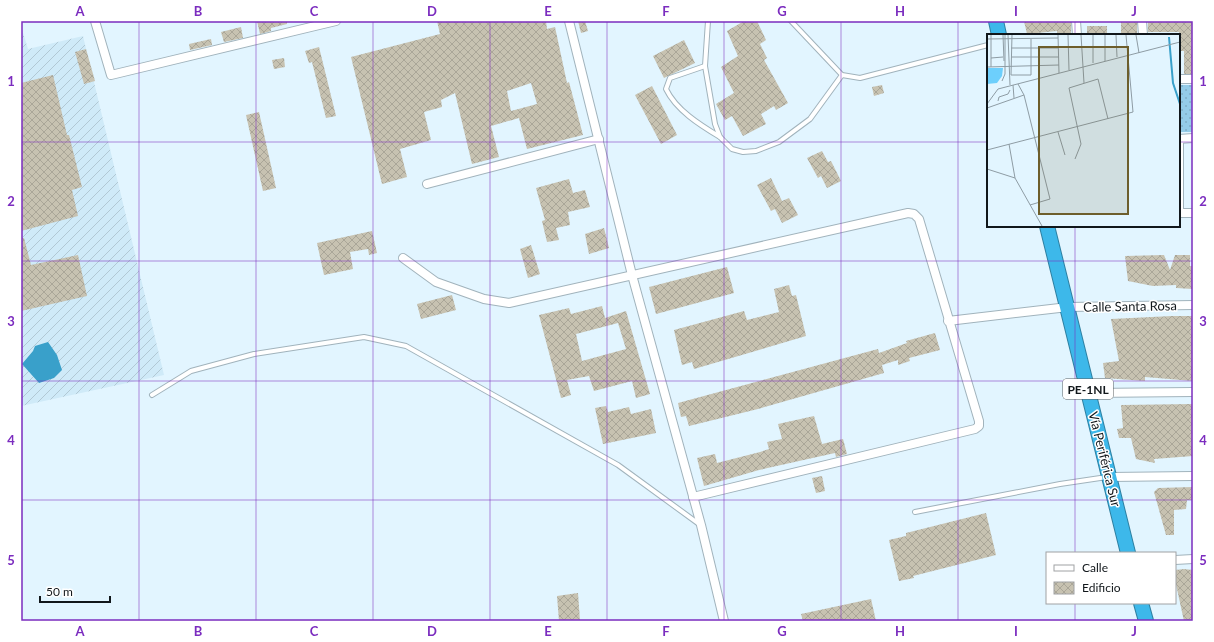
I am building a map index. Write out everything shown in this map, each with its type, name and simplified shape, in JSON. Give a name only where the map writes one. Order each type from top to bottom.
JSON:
[{"type":"highway","points":[[996,21],[999,34]]},
{"type":"highway","name":"Vía Periférica Sur","points":[[1047,227],[1128,552]]},
{"type":"highway","points":[[1141,604],[1146,621]]},
{"type":"street","points":[[95,21],[111,75],[336,21]]},
{"type":"street","points":[[569,21],[632,275],[701,525],[724,621]]},
{"type":"street","points":[[1076,21],[1077,34]]},
{"type":"street","points":[[1142,21],[1142,34]]},
{"type":"street","points":[[1180,79],[1193,79]]},
{"type":"street","points":[[1180,139],[1193,138]]},
{"type":"street","points":[[427,184],[599,139]]},
{"type":"street","points":[[403,258],[436,282],[484,299],[509,303],[908,213],[914,214],[919,219],[948,321],[979,421],[979,426],[976,429],[693,498]]},
{"type":"street","points":[[1180,213],[1193,213]]},
{"type":"street","name":"Calle Santa Rosa","points":[[948,321],[1068,307],[1193,305]]},
{"type":"street","points":[[1089,393],[1193,392]]},
{"type":"street","points":[[1110,477],[1193,476]]},
{"type":"street","points":[[1176,560],[1193,559]]},
{"type":"lane","points":[[708,21],[705,66],[715,124],[720,137]]},
{"type":"lane","points":[[791,21],[842,75],[860,78],[987,45]]},
{"type":"lane","points":[[705,66],[670,78],[666,89],[696,123],[720,137],[732,149],[743,152],[756,151],[779,142],[810,119],[842,75]]},
{"type":"lane","points":[[152,395],[191,371],[254,354],[364,337],[406,346],[618,465],[701,525]]},
{"type":"lane","points":[[915,512],[1060,484],[1110,477]]},
{"type":"shaded area","points":[[21,26],[28,49],[83,36],[164,375],[21,406]]},
{"type":"shaded area","points":[[1180,85],[1193,85],[1193,132],[1180,132]]},
{"type":"shaded area","points":[[48,342],[57,355],[62,370],[54,378],[39,383],[22,364],[33,351],[35,346]]},
{"type":"building","points":[[257,21],[287,21],[287,24],[271,28],[271,31],[260,34]]},
{"type":"building","points":[[437,21],[546,21],[547,29],[555,27],[567,83],[569,82],[583,135],[527,149],[519,118],[491,126],[499,157],[472,164],[455,93],[441,100],[442,107],[424,112],[431,140],[400,149],[407,177],[382,184],[351,57],[440,34]],"holes":[[[531,83],[537,104],[511,111],[507,91]]]},
{"type":"building","points":[[578,21],[585,21],[588,31],[581,33]]},
{"type":"building","points":[[744,21],[757,21],[766,40],[760,44],[767,58],[764,60],[788,103],[776,110],[774,106],[761,114],[766,124],[743,136],[732,116],[725,120],[716,104],[734,93],[721,67],[738,56],[727,31]]},
{"type":"building","points":[[1024,21],[1071,21],[1071,34],[1057,34],[1057,31],[1027,34]]},
{"type":"building","points":[[1121,21],[1137,21],[1137,34],[1121,34]]},
{"type":"building","points":[[1148,21],[1193,22],[1193,74],[1184,74],[1184,51],[1180,51],[1179,32],[1148,32]]},
{"type":"building","points":[[1087,26],[1107,26],[1107,34],[1087,34]]},
{"type":"building","points":[[241,27],[243,38],[224,42],[221,32]]},
{"type":"building","points":[[211,39],[212,45],[190,50],[189,44]]},
{"type":"building","points":[[684,40],[695,63],[664,78],[653,56]]},
{"type":"building","points":[[319,47],[336,116],[326,118],[312,62],[309,63],[305,51]]},
{"type":"building","points":[[86,49],[95,81],[84,84],[75,52]]},
{"type":"building","points":[[284,58],[285,67],[274,69],[272,60]]},
{"type":"building","points":[[53,75],[67,135],[69,135],[82,187],[72,190],[78,216],[21,231],[21,83]]},
{"type":"building","points":[[882,85],[884,93],[874,96],[872,87]]},
{"type":"building","points":[[652,86],[677,135],[661,144],[635,95]]},
{"type":"building","points":[[259,112],[276,188],[263,191],[246,115]]},
{"type":"building","points":[[822,151],[828,162],[831,161],[841,181],[827,188],[821,176],[818,178],[807,158]]},
{"type":"building","points":[[771,178],[782,201],[789,198],[798,215],[782,223],[775,209],[771,211],[757,185]]},
{"type":"building","points":[[569,179],[573,193],[585,190],[590,207],[568,212],[570,225],[556,228],[559,240],[547,242],[542,221],[545,220],[536,188]]},
{"type":"building","points":[[604,228],[609,248],[589,254],[585,234]]},
{"type":"building","points":[[372,231],[377,253],[369,255],[368,249],[350,252],[353,269],[324,275],[317,243]]},
{"type":"building","points":[[21,238],[24,238],[31,265],[78,255],[87,296],[21,311]]},
{"type":"building","points":[[531,245],[540,274],[528,278],[520,249]]},
{"type":"building","points":[[1164,255],[1170,270],[1175,255],[1190,255],[1190,266],[1193,266],[1193,289],[1176,288],[1176,285],[1153,286],[1128,281],[1125,256]]},
{"type":"building","points":[[727,267],[734,293],[656,314],[649,287]]},
{"type":"building","points":[[789,285],[792,296],[796,295],[806,336],[694,369],[692,362],[682,365],[674,330],[744,311],[747,320],[779,312],[774,289]]},
{"type":"building","points":[[452,295],[456,310],[421,319],[417,304]]},
{"type":"building","points":[[602,306],[605,318],[626,311],[650,394],[636,398],[632,381],[594,391],[589,376],[567,380],[571,395],[561,398],[539,315],[569,308],[571,314]],"holes":[[[618,323],[626,349],[582,361],[576,334]]]},
{"type":"building","points":[[1193,316],[1193,381],[1145,377],[1145,381],[1105,378],[1103,363],[1119,361],[1111,319]]},
{"type":"building","points":[[935,333],[940,350],[909,358],[910,361],[898,365],[898,360],[882,365],[884,373],[758,409],[689,426],[686,416],[681,417],[678,403],[878,349],[879,353],[907,343],[906,341]]},
{"type":"building","points":[[1193,404],[1193,456],[1154,459],[1155,463],[1136,459],[1131,438],[1119,438],[1117,429],[1123,428],[1121,405]]},
{"type":"building","points":[[606,406],[608,412],[629,407],[631,414],[651,409],[656,433],[603,444],[595,408]]},
{"type":"building","points":[[814,416],[822,444],[843,439],[847,454],[836,457],[835,453],[759,470],[704,486],[697,458],[715,454],[717,463],[769,449],[767,442],[782,439],[778,424]]},
{"type":"building","points":[[822,476],[825,491],[816,493],[812,478]]},
{"type":"building","points":[[1193,487],[1193,500],[1187,500],[1186,509],[1174,510],[1174,535],[1166,535],[1154,492],[1158,488]]},
{"type":"building","points":[[986,513],[996,555],[913,576],[914,578],[899,581],[889,540],[906,536],[906,533]]},
{"type":"building","points":[[1176,570],[1193,570],[1193,621],[1184,621],[1176,585]]},
{"type":"building","points":[[578,593],[580,621],[559,621],[557,596]]},
{"type":"building","points":[[871,599],[876,621],[803,621],[801,614]]}]
